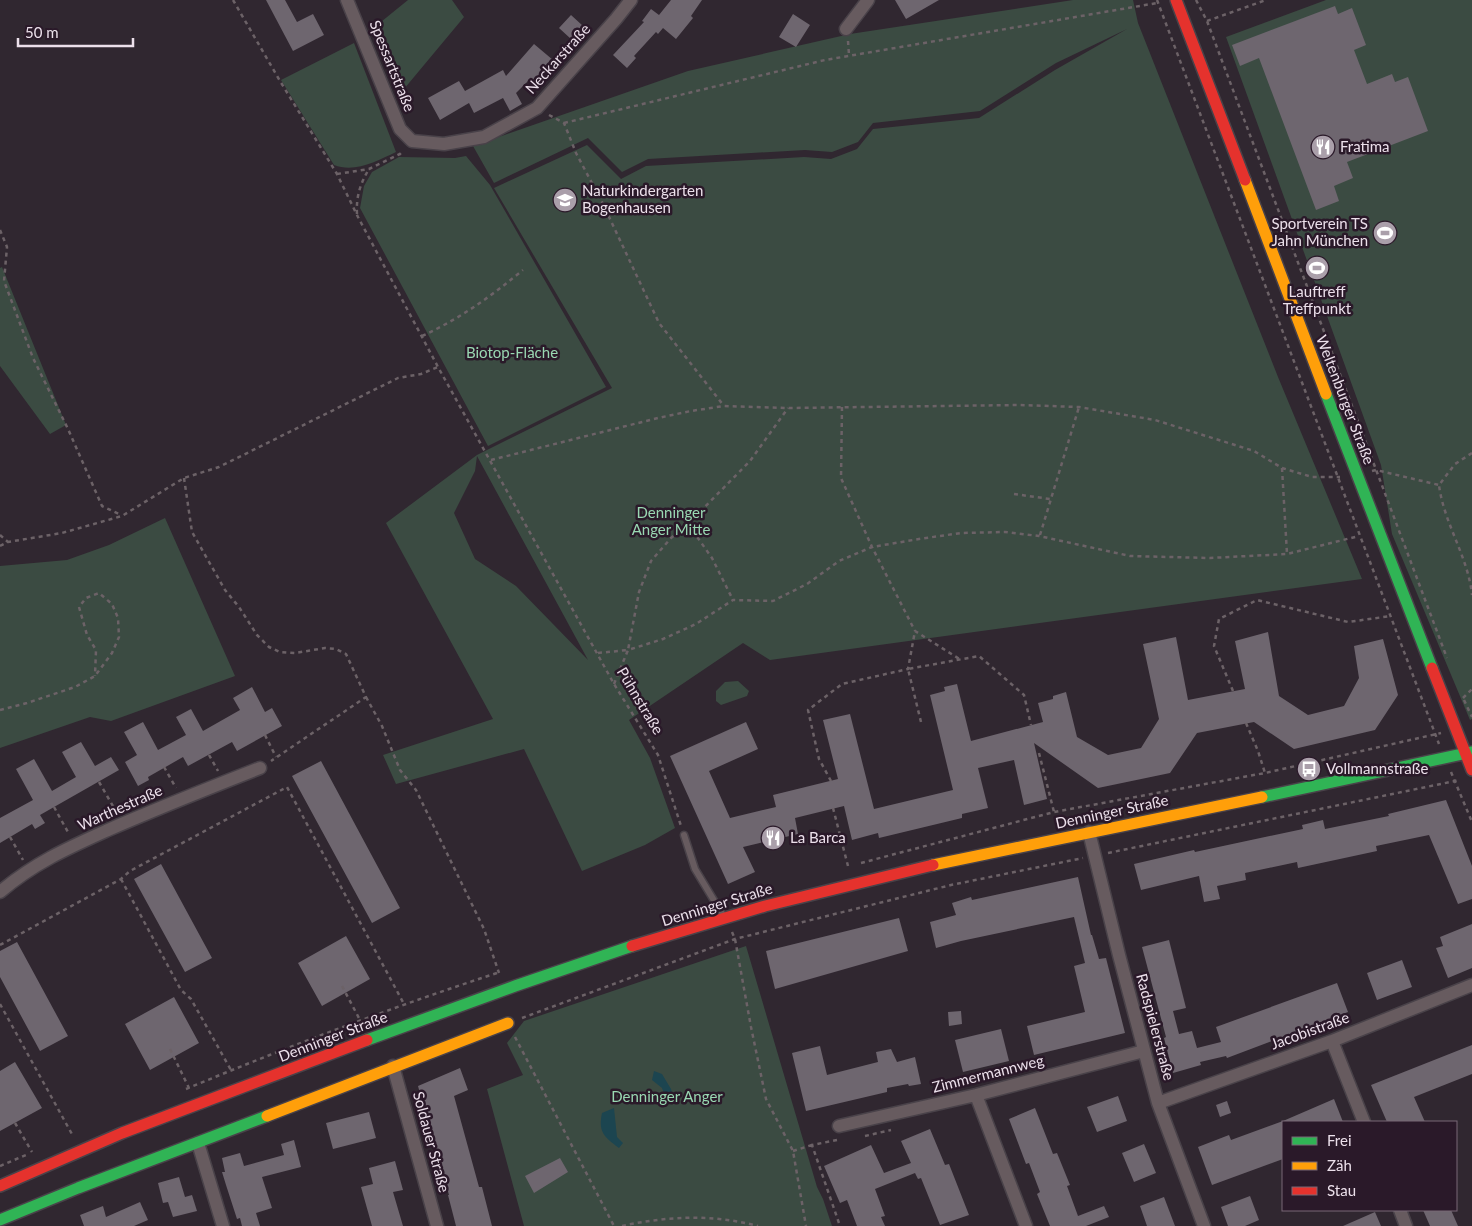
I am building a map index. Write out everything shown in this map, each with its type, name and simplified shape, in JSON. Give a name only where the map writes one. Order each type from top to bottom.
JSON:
[{"type":"street","name":"Spessartstraße","points":[[347,0],[400,129],[412,141]]},
{"type":"street","name":"Neckarstraße","points":[[412,141],[444,144],[484,137],[537,108],[631,0]]},
{"type":"street","points":[[846,29],[868,0]]},
{"type":"street","name":"Weltenburger Straße","points":[[1176,0],[1358,476],[1469,753]]},
{"type":"street","points":[[1469,753],[1472,770]]},
{"type":"street","name":"Denninger Straße","points":[[0,1186],[112,1137],[446,1010],[608,953],[725,918],[783,901],[885,876],[1469,753]]},
{"type":"street","name":"Warthestraße","points":[[0,892],[47,858],[122,824],[260,768]]},
{"type":"street","name":"Radspielerstraße","points":[[1089,832],[1158,1103],[1204,1226]]},
{"type":"street","name":"Jacobistraße","points":[[1158,1103],[1332,1042],[1472,985]]},
{"type":"street","points":[[0,1220],[58,1195],[508,1023]]},
{"type":"street","points":[[1332,1042],[1364,1121]]},
{"type":"street","name":"Zimmermannweg","points":[[840,1133],[1144,1051]]},
{"type":"street","name":"Soldauer Straße","points":[[393,1066],[437,1226]]},
{"type":"street","points":[[976,1095],[1026,1226]]},
{"type":"street","points":[[198,1143],[222,1226]]},
{"type":"street","points":[[1400,1211],[1406,1226]]},
{"type":"lane","points":[[684,835],[695,869],[725,918]]},
{"type":"path","name":"Pühnstraße","points":[[233,0],[337,174],[438,367],[614,684],[658,755],[684,835]]},
{"type":"path","points":[[1196,0],[1207,21],[1449,662]]},
{"type":"path","points":[[1207,21],[1266,0]]},
{"type":"path","points":[[564,123],[825,60],[1158,1],[1359,536],[1391,616],[1434,735]]},
{"type":"path","points":[[537,108],[564,123],[576,154],[602,202],[658,323],[724,406]]},
{"type":"path","points":[[337,174],[368,169],[400,154],[412,141]]},
{"type":"path","points":[[358,217],[356,202],[360,184],[368,169]]},
{"type":"path","points":[[0,230],[7,247],[4,281],[33,358],[68,429],[102,506],[122,516]]},
{"type":"path","points":[[422,336],[488,299],[523,270]]},
{"type":"path","points":[[0,546],[8,542],[62,533],[122,516],[184,478],[219,467],[398,378],[420,374],[438,367]]},
{"type":"path","points":[[491,460],[658,418],[724,406],[788,408],[992,405],[1079,407],[1155,420],[1254,451],[1282,468],[1312,477],[1337,477]]},
{"type":"path","points":[[842,407],[841,478],[872,547],[915,631],[961,660]]},
{"type":"path","points":[[1039,536],[1079,407]]},
{"type":"path","points":[[614,684],[628,650],[639,592],[651,561],[671,538],[688,524],[750,461],[788,408]]},
{"type":"path","points":[[1472,453],[1455,464],[1439,486],[1441,504],[1464,557],[1472,594]]},
{"type":"path","points":[[1282,468],[1287,554]]},
{"type":"path","points":[[1358,476],[1376,470],[1439,486]]},
{"type":"path","points":[[184,478],[192,532],[225,590],[239,607],[257,635],[269,647],[280,652],[295,654],[325,648],[336,649],[346,654],[382,726],[400,770],[416,790],[484,929],[499,972]]},
{"type":"path","points":[[1014,494],[1050,499]]},
{"type":"path","points":[[688,524],[712,558],[733,600]]},
{"type":"path","points":[[598,653],[628,650],[663,639],[696,624],[733,600],[773,601],[807,584],[839,561],[872,547],[960,534],[1005,532],[1039,536],[1130,556],[1210,558],[1287,554],[1359,536]]},
{"type":"path","points":[[0,535],[8,542]]},
{"type":"path","points":[[0,710],[27,704],[75,687],[95,676],[112,653],[119,637],[118,618],[112,604],[100,593],[86,598],[79,607],[87,635],[96,650],[95,676]]},
{"type":"path","points":[[1233,691],[1214,646],[1219,619],[1257,600],[1348,622],[1391,616]]},
{"type":"path","points":[[915,631],[908,669],[921,722]]},
{"type":"path","points":[[831,781],[819,759],[808,710],[842,684],[979,656],[1024,695],[1031,725]]},
{"type":"path","points":[[1472,689],[1462,698],[1472,717]]},
{"type":"path","points":[[260,768],[366,697]]},
{"type":"path","points":[[1246,723],[1265,773]]},
{"type":"path","points":[[265,735],[276,757]]},
{"type":"path","points":[[1039,753],[1054,812]]},
{"type":"path","points":[[209,754],[225,782]]},
{"type":"path","points":[[164,767],[182,799]]},
{"type":"path","points":[[99,782],[122,824]]},
{"type":"path","points":[[614,1226],[508,1023],[736,939],[951,885],[1455,782],[1472,822]]},
{"type":"path","points":[[0,945],[121,879],[130,871],[286,787],[404,1004]]},
{"type":"path","points":[[54,807],[76,845]]},
{"type":"path","points":[[833,808],[848,866]]},
{"type":"path","points":[[10,837],[29,870]]},
{"type":"path","points":[[121,879],[181,990],[191,999],[231,1070]]},
{"type":"path","points":[[725,918],[736,939],[766,1099],[793,1151],[806,1226]]},
{"type":"path","points":[[342,986],[360,1020]]},
{"type":"path","points":[[0,1004],[73,1136]]},
{"type":"path","points":[[170,1049],[190,1088]]},
{"type":"path","points":[[15,1123],[32,1152]]},
{"type":"path","points":[[858,1137],[894,1129]]},
{"type":"path","points":[[793,1151],[840,1133]]},
{"type":"path","points":[[812,1145],[840,1226]]},
{"type":"path","points":[[622,1226],[642,1221],[686,1217],[735,1220],[758,1226]]},
{"type":"green space","points":[[408,0],[452,0],[464,17],[399,95],[371,30]]},
{"type":"green space","name":"Denninger Anger Mitte","points":[[1073,0],[1133,0],[1138,23],[1278,377],[1362,579],[770,660],[743,643],[629,720],[650,758],[675,828],[645,845],[582,871],[524,749],[396,784],[383,755],[493,719],[386,523],[477,455],[612,388],[494,188],[587,145],[621,179],[646,166],[804,157],[831,159],[857,149],[873,129],[979,118],[1055,70],[1127,29],[1056,63],[980,111],[873,123],[858,142],[832,152],[805,150],[648,159],[622,172],[588,138],[494,183],[473,146],[688,71],[850,34]],"holes":[[[477,456],[588,660],[516,586],[475,559],[454,513],[475,471]]]},
{"type":"green space","name":"Sportverein TS Jahn München","points":[[1326,0],[1472,0],[1472,719],[1470,720],[1392,534],[1381,465],[1226,37]]},
{"type":"green space","points":[[354,43],[396,152],[366,165],[350,168],[334,165],[281,80]]},
{"type":"green space","name":"Biotop-Fläche","points":[[466,156],[490,185],[606,387],[488,446],[360,208],[364,186],[372,172],[399,157],[455,158]]},
{"type":"green space","points":[[2,267],[66,425],[50,434],[0,366],[0,268]]},
{"type":"green space","points":[[165,518],[235,676],[111,721],[90,717],[0,748],[0,566],[67,560],[109,545]]},
{"type":"green space","points":[[738,681],[749,691],[747,696],[721,705],[716,701],[716,691],[725,682]]},
{"type":"green space","name":"Denninger Anger","points":[[746,946],[817,1187],[832,1226],[524,1226],[487,1089],[523,1075],[507,1043],[524,1021]]},
{"type":"water","points":[[654,1071],[662,1074],[671,1089],[673,1098],[666,1099],[662,1088],[652,1080]]},
{"type":"water","points":[[614,1108],[617,1137],[623,1143],[619,1148],[603,1134],[601,1125],[602,1113]]},
{"type":"building","points":[[266,0],[285,0],[297,22],[313,14],[324,35],[293,51]]},
{"type":"building","points":[[671,0],[702,0],[691,16],[693,18],[676,39],[663,28],[658,34],[656,32],[634,56],[636,58],[627,68],[613,55],[644,22],[642,21],[651,9],[659,15]]},
{"type":"building","points":[[895,0],[939,0],[906,19]]},
{"type":"building","points":[[1335,6],[1338,14],[1352,8],[1366,45],[1354,50],[1367,84],[1392,74],[1395,82],[1408,77],[1428,131],[1347,162],[1353,178],[1334,186],[1339,201],[1316,210],[1259,58],[1240,66],[1232,45]]},
{"type":"building","points":[[793,14],[810,25],[796,47],[779,37]]},
{"type":"building","points":[[571,15],[583,26],[571,39],[559,28]]},
{"type":"building","points":[[534,44],[553,60],[533,82],[530,79],[516,93],[522,104],[510,111],[503,98],[474,113],[469,103],[440,120],[428,98],[459,81],[465,91],[503,70],[506,76]]},
{"type":"building","points":[[1268,632],[1279,696],[1308,715],[1344,706],[1359,678],[1354,646],[1383,639],[1398,695],[1375,730],[1294,749],[1254,722],[1197,733],[1170,773],[1098,788],[1034,743],[1047,799],[1024,805],[1014,760],[978,768],[988,808],[962,814],[962,818],[879,838],[878,833],[852,840],[844,806],[795,818],[798,834],[743,847],[755,872],[728,884],[670,756],[746,722],[758,749],[709,771],[730,818],[776,807],[773,795],[838,779],[823,720],[850,714],[874,809],[953,790],[930,695],[945,691],[944,687],[957,684],[971,741],[1043,722],[1038,703],[1053,699],[1053,696],[1066,692],[1077,737],[1108,755],[1141,748],[1159,719],[1143,644],[1176,637],[1188,700],[1245,689],[1235,641]]},
{"type":"building","points":[[252,687],[265,712],[272,708],[282,726],[237,751],[232,742],[188,766],[183,757],[148,777],[149,780],[138,786],[125,762],[137,755],[124,732],[143,722],[158,750],[186,735],[176,717],[191,709],[203,731],[240,710],[233,698]]},
{"type":"building","points":[[81,742],[95,766],[111,757],[119,770],[40,815],[45,823],[35,829],[32,824],[0,843],[0,818],[33,800],[16,769],[34,759],[52,791],[76,777],[62,752]]},
{"type":"building","points":[[321,761],[400,908],[372,923],[292,776]]},
{"type":"building","points":[[1446,800],[1472,866],[1472,899],[1458,904],[1429,835],[1376,846],[1377,851],[1298,868],[1297,862],[1245,873],[1246,880],[1217,886],[1220,899],[1204,902],[1199,876],[1141,890],[1134,864],[1194,850],[1195,852],[1303,829],[1302,825],[1323,820],[1325,829],[1389,816],[1388,814]]},
{"type":"building","points":[[161,864],[212,958],[185,972],[134,879]]},
{"type":"building","points":[[1078,877],[1091,935],[1099,959],[1106,958],[1125,1033],[1034,1055],[1027,1026],[1085,1012],[1074,966],[1085,963],[1074,917],[936,948],[930,922],[956,915],[952,903],[971,897],[972,900]]},
{"type":"building","points":[[899,918],[908,951],[775,989],[766,951]]},
{"type":"building","points":[[1472,924],[1472,968],[1448,978],[1436,948],[1443,946],[1440,937]]},
{"type":"building","points":[[346,936],[370,979],[322,1006],[298,963]]},
{"type":"building","points":[[1169,940],[1186,1008],[1173,1011],[1179,1034],[1192,1031],[1197,1048],[1221,1042],[1216,1027],[1337,983],[1348,1012],[1227,1058],[1226,1056],[1200,1062],[1201,1065],[1173,1073],[1164,1038],[1166,1037],[1142,947]]},
{"type":"building","points":[[17,942],[68,1036],[40,1051],[0,977],[0,951]]},
{"type":"building","points":[[1402,960],[1412,987],[1377,1000],[1367,973]]},
{"type":"building","points":[[174,997],[199,1043],[150,1070],[125,1024]]},
{"type":"building","points":[[961,1011],[962,1024],[949,1026],[948,1012]]},
{"type":"building","points":[[1001,1029],[1009,1061],[963,1072],[955,1040]]},
{"type":"building","points":[[1472,1045],[1472,1074],[1414,1097],[1425,1121],[1387,1121],[1371,1085]]},
{"type":"building","points":[[820,1046],[827,1075],[878,1062],[876,1052],[891,1049],[897,1062],[915,1057],[921,1084],[909,1086],[908,1084],[887,1088],[887,1092],[806,1111],[792,1053]]},
{"type":"building","points":[[15,1062],[42,1108],[0,1131],[0,1071]]},
{"type":"building","points":[[460,1068],[468,1090],[454,1096],[479,1187],[482,1187],[492,1226],[456,1226],[418,1086]]},
{"type":"building","points":[[1118,1096],[1127,1121],[1097,1132],[1087,1107]]},
{"type":"building","points":[[1334,1099],[1343,1121],[1283,1121]]},
{"type":"building","points":[[1227,1101],[1231,1113],[1220,1117],[1216,1105]]},
{"type":"building","points":[[1035,1108],[1053,1154],[1057,1153],[1070,1185],[1067,1186],[1078,1216],[1104,1206],[1109,1217],[1086,1226],[1050,1226],[1037,1194],[1040,1192],[1029,1163],[1026,1164],[1009,1119]]},
{"type":"building","points":[[369,1112],[376,1138],[333,1149],[326,1123]]},
{"type":"building","points":[[1282,1121],[1282,1159],[1212,1185],[1198,1147],[1229,1135],[1231,1140]]},
{"type":"building","points":[[930,1129],[945,1165],[949,1164],[969,1215],[940,1225],[921,1178],[918,1179],[915,1173],[875,1189],[885,1216],[881,1217],[885,1226],[857,1226],[847,1200],[840,1203],[824,1166],[871,1145],[884,1173],[911,1163],[901,1141]]},
{"type":"building","points":[[294,1140],[301,1167],[262,1177],[272,1208],[256,1213],[260,1226],[242,1226],[240,1218],[237,1219],[222,1172],[225,1172],[222,1158],[240,1153],[244,1166],[284,1155],[281,1144]]},
{"type":"building","points":[[1144,1144],[1156,1173],[1134,1182],[1122,1153]]},
{"type":"building","points":[[560,1158],[568,1172],[534,1193],[525,1176]]},
{"type":"building","points":[[395,1161],[403,1190],[393,1192],[403,1226],[372,1226],[361,1187],[373,1184],[369,1168]]},
{"type":"building","points":[[179,1177],[185,1197],[192,1195],[197,1211],[173,1217],[168,1202],[163,1203],[158,1183]]},
{"type":"building","points":[[1250,1196],[1259,1220],[1245,1226],[1228,1226],[1221,1207]]},
{"type":"building","points":[[1164,1197],[1175,1226],[1147,1226],[1140,1206]]},
{"type":"building","points":[[140,1202],[148,1220],[134,1226],[84,1226],[80,1215],[103,1206],[106,1217]]},
{"type":"building","points":[[1423,1211],[1451,1211],[1458,1226],[1430,1226]]},
{"type":"building","points":[[1375,1212],[1381,1226],[1343,1226]]},
{"type":"traffic: fast","points":[[1326,394],[1432,668]]},
{"type":"traffic: fast","points":[[1262,797],[1472,752]]},
{"type":"traffic: fast","points":[[367,1040],[632,946]]},
{"type":"traffic: fast","points":[[0,1220],[78,1188],[267,1116]]},
{"type":"traffic: slow","points":[[1245,180],[1326,394]]},
{"type":"traffic: slow","points":[[933,865],[1262,797]]},
{"type":"traffic: slow","points":[[267,1116],[508,1023]]},
{"type":"traffic: jam","points":[[1176,0],[1245,180]]},
{"type":"traffic: jam","points":[[1432,668],[1472,770]]},
{"type":"traffic: jam","points":[[632,946],[765,906],[933,865]]},
{"type":"traffic: jam","points":[[0,1186],[122,1133],[367,1040]]},
{"type":"place","name":"Fratima","points":[[1323,147]]},
{"type":"place","name":"Naturkindergarten Bogenhausen","points":[[565,200]]},
{"type":"place","name":"Sportverein TS Jahn München","points":[[1385,233]]},
{"type":"place","name":"Lauftreff Treffpunkt","points":[[1317,268]]},
{"type":"place","name":"Vollmannstraße","points":[[1309,769]]},
{"type":"place","name":"La Barca","points":[[773,838]]}]
